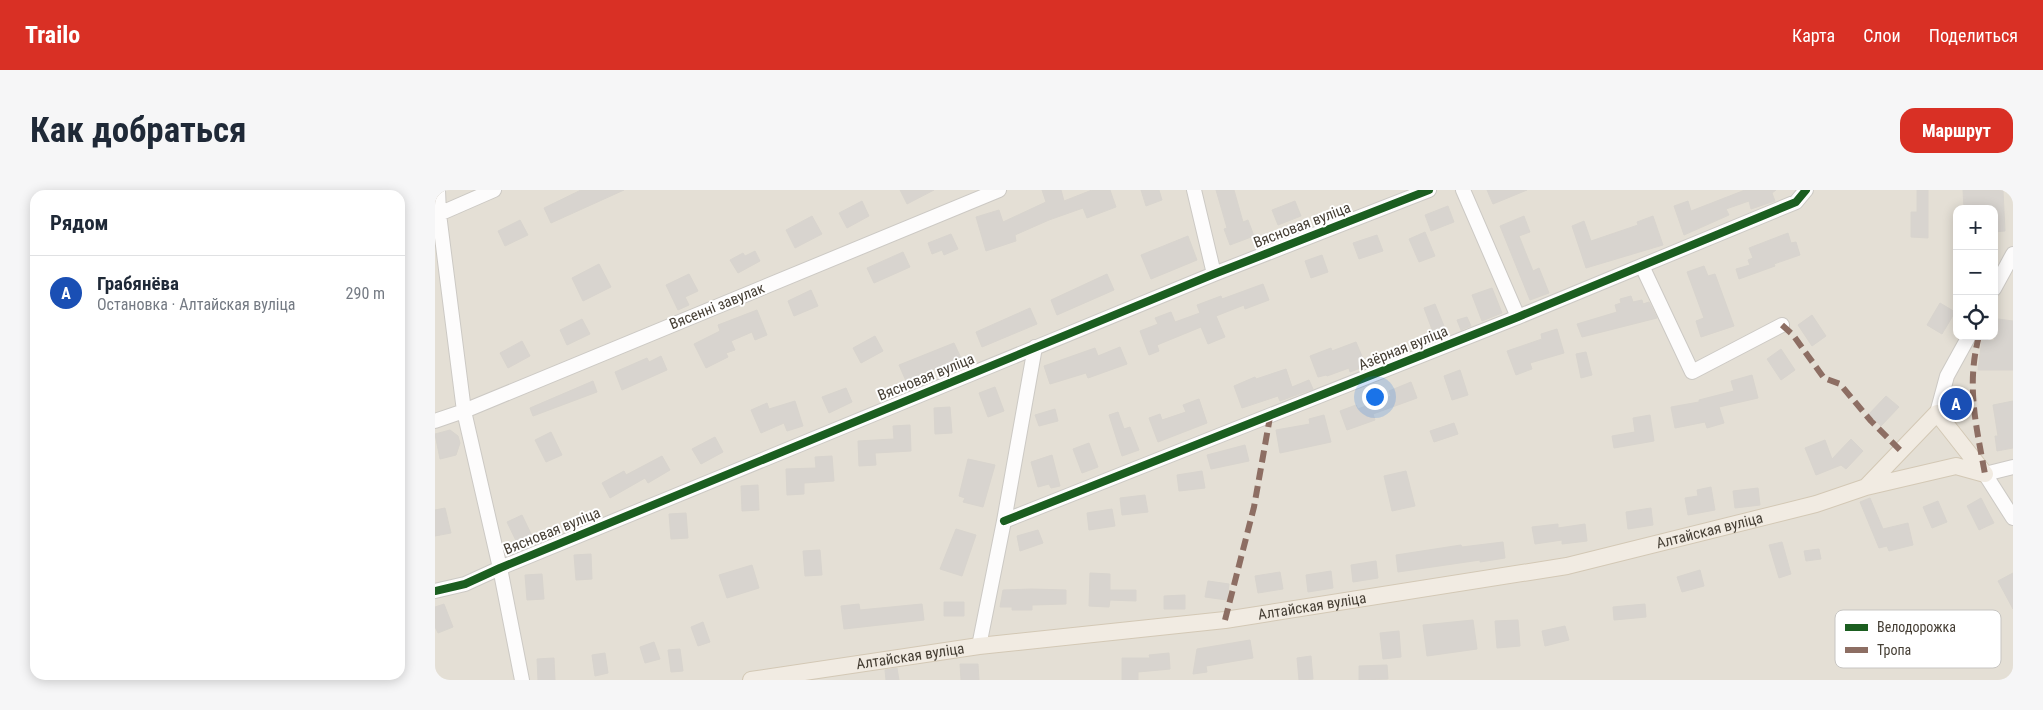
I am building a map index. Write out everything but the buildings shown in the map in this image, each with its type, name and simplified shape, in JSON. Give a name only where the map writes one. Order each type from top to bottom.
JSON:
[{"type":"main road","points":[[1937,413],[1985,474]]},
{"type":"main road","name":"Алтайская вуліца","points":[[1866,487],[1937,413]]},
{"type":"main road","name":"Алтайская вуліца","points":[[751,680],[979,646],[1225,620],[1567,566],[1816,504],[1866,487],[1956,466],[1985,474]]},
{"type":"street","points":[[439,214],[494,190]]},
{"type":"street","name":"Вясенні завулак","points":[[435,420],[464,411],[999,190]]},
{"type":"street","points":[[1194,190],[1214,274]]},
{"type":"street","name":"Вясновая вуліца","points":[[435,591],[465,584],[1035,347],[1214,274],[1429,190]]},
{"type":"street","points":[[1463,190],[1518,317]]},
{"type":"street","name":"Азёрная вуліца","points":[[1005,521],[1642,266],[1796,202],[1806,190]]},
{"type":"street","points":[[437,192],[464,411],[500,568],[522,680]]},
{"type":"street","points":[[1998,282],[2013,254]]},
{"type":"street","points":[[1642,266],[1692,372],[1782,325]]},
{"type":"street","name":"Алтайская вуліца","points":[[1937,413],[1947,376],[1967,340]]},
{"type":"street","points":[[979,646],[1005,521],[1035,347]]},
{"type":"street","points":[[2013,467],[1985,474],[2013,518]]},
{"type":"shaded area","points":[[435,190],[2013,190],[2013,680],[435,680]]},
{"type":"marked path","points":[[1782,325],[1793,335],[1824,378],[1840,384],[1871,421],[1901,451]]},
{"type":"marked path","points":[[1978,340],[1973,371],[1973,388],[1976,422],[1985,474]]},
{"type":"marked path","points":[[1225,620],[1254,507],[1270,417]]},
{"type":"cycle path","points":[[435,591],[465,584],[1214,274],[1429,190]]},
{"type":"cycle path","points":[[1004,521],[1518,317],[1796,202],[1806,190]]},
{"type":"place","name":"Грабянёва","points":[[1956,404]]}]
